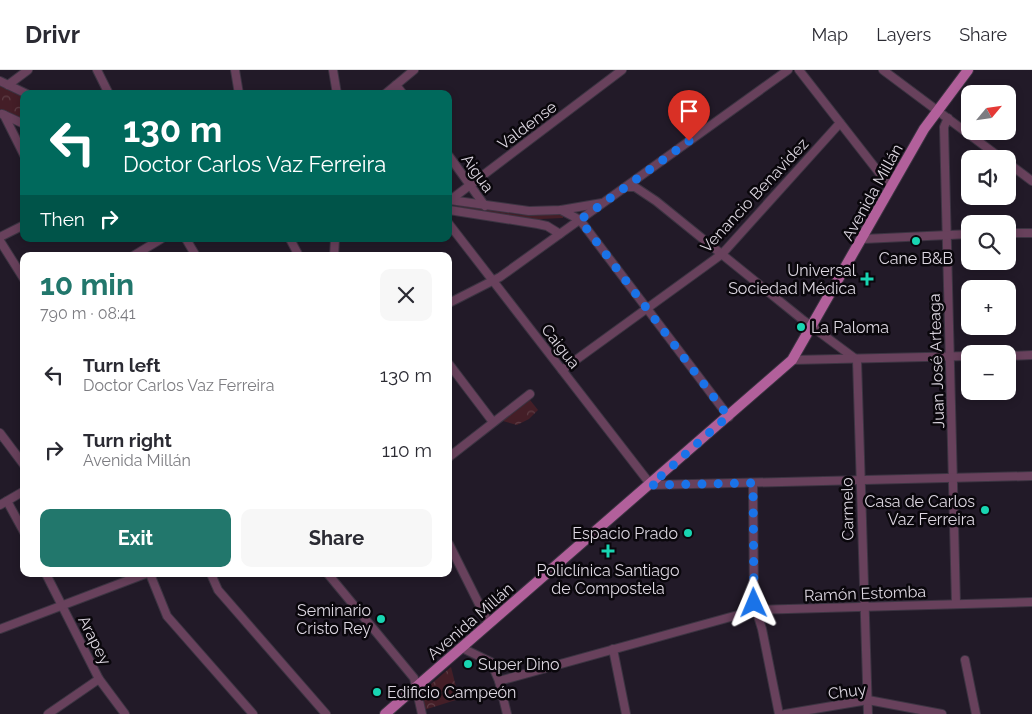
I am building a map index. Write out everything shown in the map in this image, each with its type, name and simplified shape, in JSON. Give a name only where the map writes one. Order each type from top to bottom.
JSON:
[{"type":"main road","name":"Avenida Millán","points":[[386,714],[651,485],[792,360],[937,110],[968,70]]},
{"type":"street","points":[[8,85],[28,70]]},
{"type":"street","points":[[96,70],[107,90]]},
{"type":"street","points":[[235,70],[238,90]]},
{"type":"street","points":[[333,70],[336,90]]},
{"type":"street","points":[[389,90],[414,70]]},
{"type":"street","name":"Valdense","points":[[452,199],[622,70]]},
{"type":"street","points":[[452,302],[492,282],[788,70]]},
{"type":"street","points":[[799,70],[891,188]]},
{"type":"street","points":[[883,70],[990,150]]},
{"type":"street","points":[[0,81],[20,91]]},
{"type":"street","points":[[396,84],[400,90]]},
{"type":"street","points":[[2,114],[20,122]]},
{"type":"street","points":[[2,114],[20,148]]},
{"type":"street","name":"Juan José Arteaga","points":[[948,118],[944,127],[956,604]]},
{"type":"street","name":"Venancio Benavidez","points":[[562,370],[722,254],[840,123]]},
{"type":"street","name":"Aigua","points":[[452,160],[485,206]]},
{"type":"street","points":[[1016,169],[1032,182]]},
{"type":"street","points":[[626,187],[641,190],[858,360]]},
{"type":"street","points":[[452,200],[529,211],[561,210],[604,202]]},
{"type":"street","points":[[452,210],[538,224],[547,226],[560,234]]},
{"type":"street","points":[[561,210],[580,220],[728,416]]},
{"type":"street","points":[[0,237],[20,227]]},
{"type":"street","name":"Caigua","points":[[452,228],[651,485]]},
{"type":"street","points":[[1016,233],[1032,233]]},
{"type":"street","points":[[863,239],[961,234]]},
{"type":"street","points":[[0,241],[20,274]]},
{"type":"street","points":[[140,252],[156,242]]},
{"type":"street","points":[[1016,356],[1032,355]]},
{"type":"street","points":[[792,360],[858,360],[961,356]]},
{"type":"street","name":"Carmelo","points":[[858,360],[868,714]]},
{"type":"street","points":[[452,368],[493,422]]},
{"type":"street","points":[[452,455],[530,394]]},
{"type":"street","points":[[0,433],[20,460]]},
{"type":"street","points":[[651,485],[1032,476]]},
{"type":"street","points":[[753,483],[753,598],[762,629],[779,714]]},
{"type":"street","points":[[20,493],[4,503],[20,526]]},
{"type":"street","points":[[452,550],[490,624]]},
{"type":"street","name":"Arapey","points":[[48,577],[99,679],[125,714]]},
{"type":"street","points":[[0,629],[137,577]]},
{"type":"street","points":[[151,577],[167,616],[253,714]]},
{"type":"street","points":[[212,577],[218,590],[326,714]]},
{"type":"street","points":[[330,577],[414,678],[422,714]]},
{"type":"street","name":"Ramón Estomba","points":[[499,681],[756,610],[1032,602]]},
{"type":"street","points":[[462,648],[491,662],[499,681],[507,714]]},
{"type":"street","points":[[613,649],[626,714]]},
{"type":"street","points":[[965,660],[976,714]]},
{"type":"street","points":[[48,714],[99,679]]},
{"type":"street","name":"Chuy","points":[[785,714],[868,700],[942,714]]},
{"type":"green space","points":[[0,85],[20,93],[20,119],[0,110]]},
{"type":"green space","points":[[459,204],[520,215],[564,214],[563,218],[520,220],[458,208]]},
{"type":"green space","points":[[530,400],[538,410],[529,419],[517,425],[503,421]]},
{"type":"green space","points":[[451,667],[459,699],[424,710],[421,696],[423,691]]},
{"type":"place","name":"Cane B&B","points":[[916,241]]},
{"type":"place","name":"Universal Sociedad Médica","points":[[867,279]]},
{"type":"place","name":"La Paloma","points":[[801,327]]},
{"type":"place","name":"Casa de Carlos Vaz Ferreira","points":[[985,510]]},
{"type":"place","name":"Espacio Prado","points":[[688,533]]},
{"type":"place","name":"Policlínica Santiago de Compostela","points":[[608,551]]},
{"type":"place","name":"Seminario Cristo Rey","points":[[381,619]]},
{"type":"place","name":"Super Dino","points":[[468,664]]},
{"type":"place","name":"Edificio Campeón","points":[[377,692]]},
{"type":"route","points":[[689,141],[580,220],[728,416],[651,485],[753,483],[754,603]]}]
